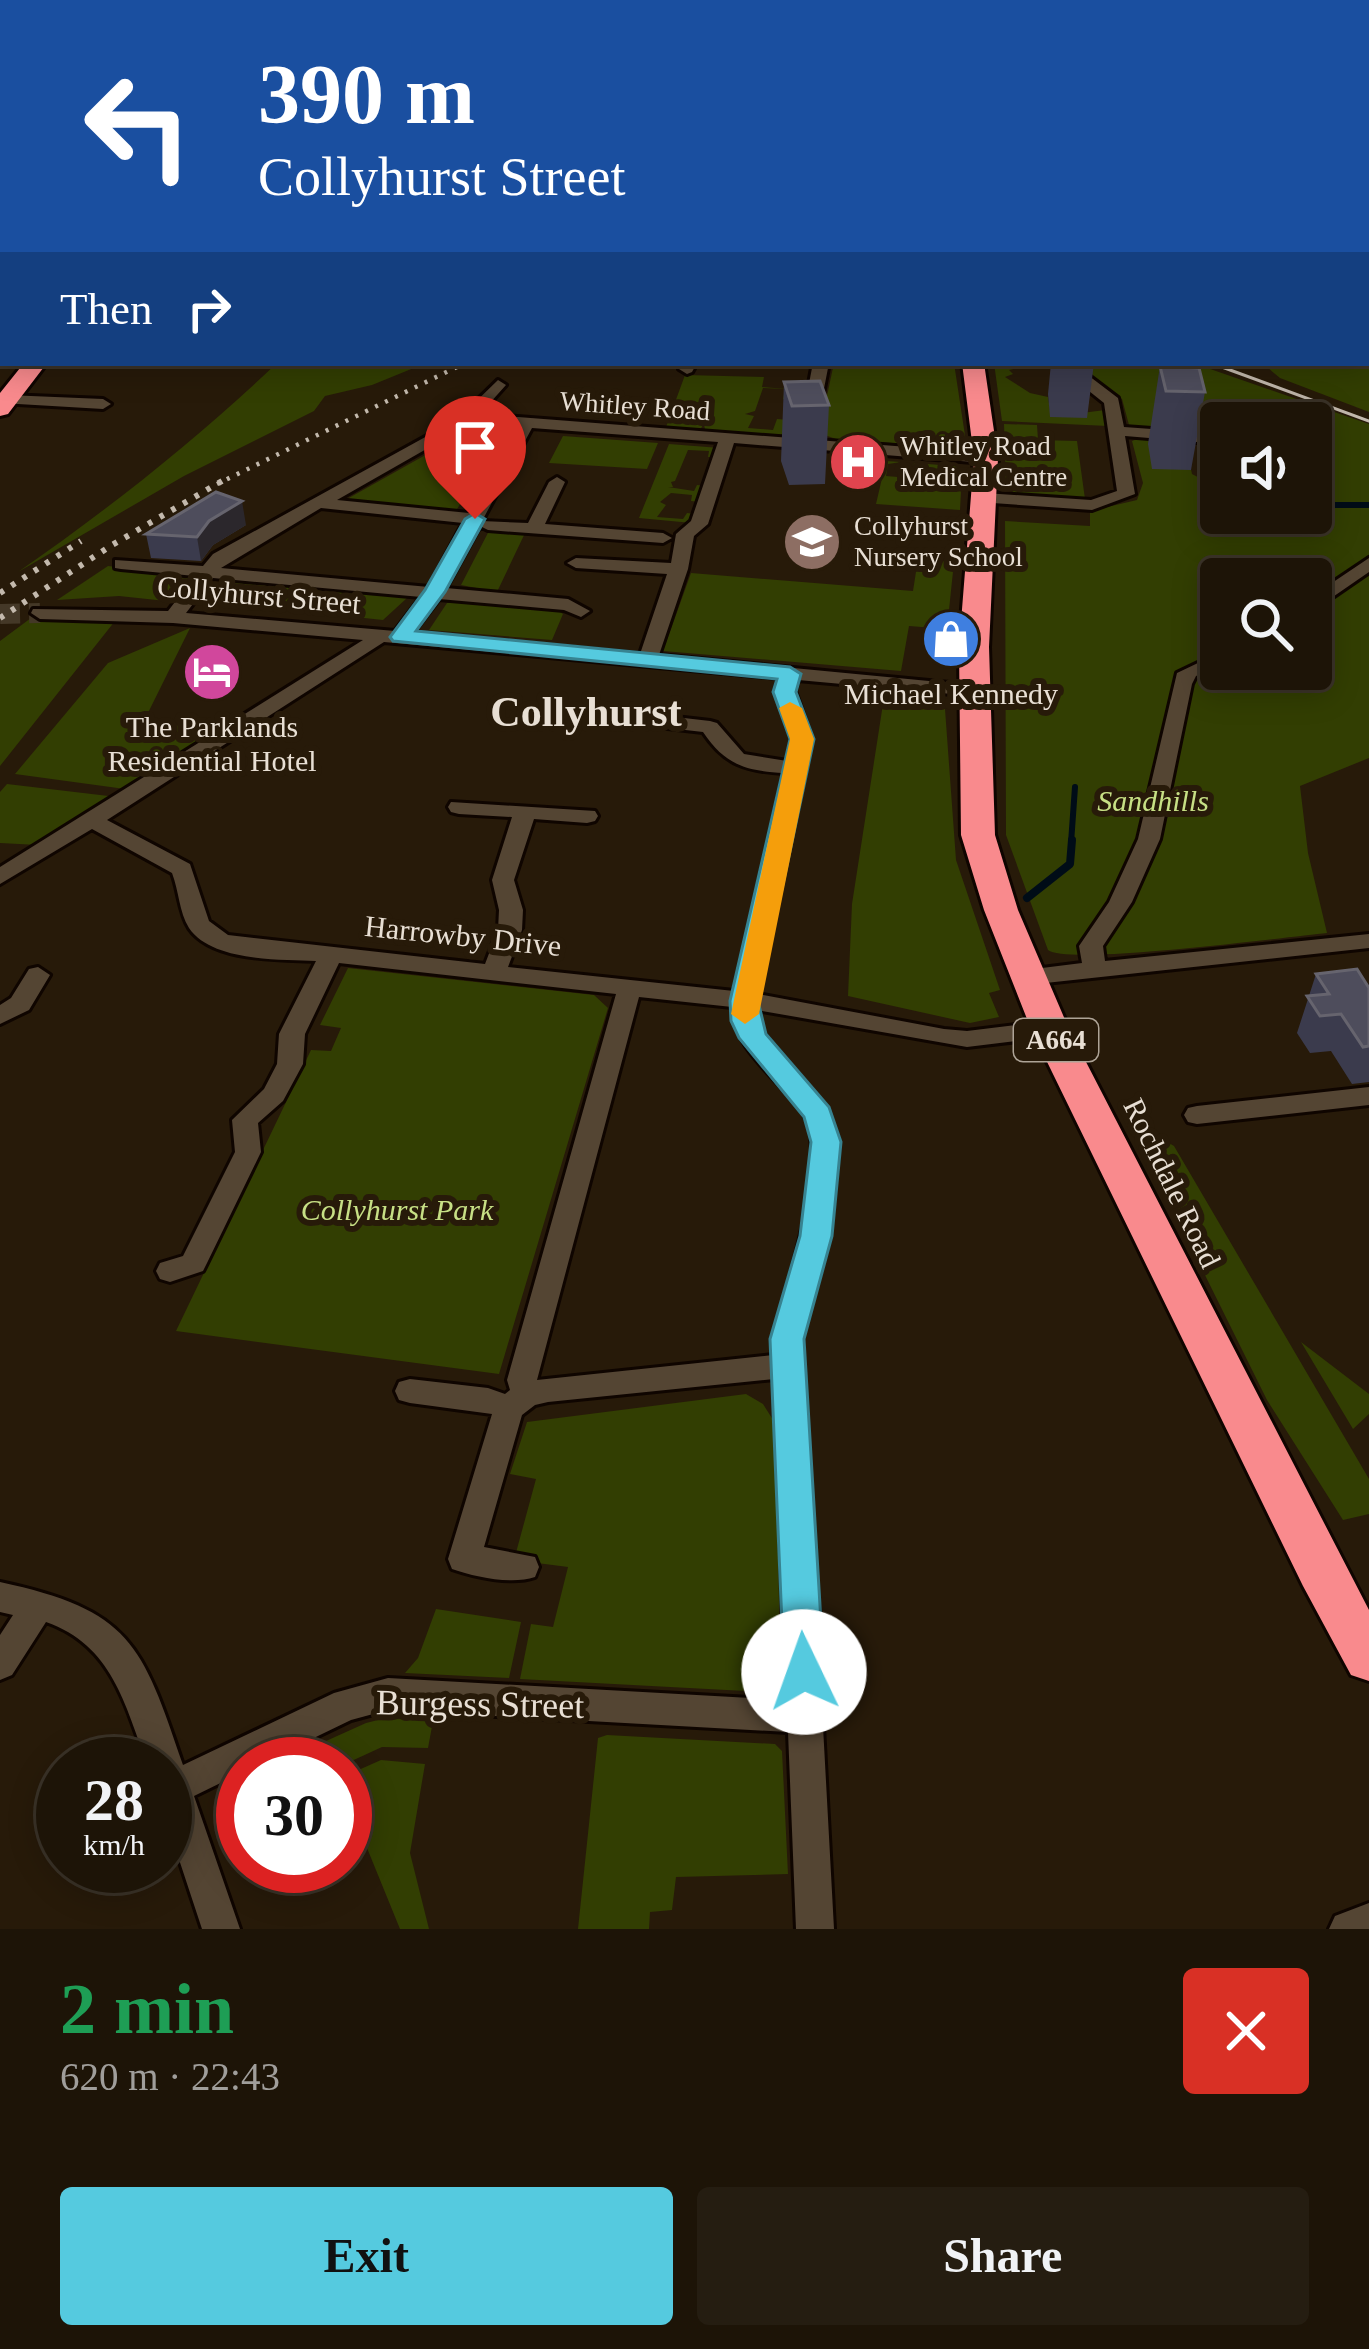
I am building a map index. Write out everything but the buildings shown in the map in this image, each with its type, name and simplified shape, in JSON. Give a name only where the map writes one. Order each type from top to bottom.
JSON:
[{"type":"highway","points":[[2,398],[15,366]]},
{"type":"highway","points":[[2,398],[33,366]]},
{"type":"highway","name":"Rochdale Road","points":[[973,366],[986,458],[974,690],[978,835],[1050,1029],[1267,1466],[1369,1658]]},
{"type":"street","points":[[803,445],[820,366]]},
{"type":"street","points":[[984,498],[1077,514],[1126,494],[1112,400],[1067,366]]},
{"type":"street","points":[[173,617],[219,558],[469,418],[498,385]]},
{"type":"street","points":[[2,398],[103,404]]},
{"type":"street","points":[[469,418],[525,425]]},
{"type":"street","name":"Whitley Road","points":[[391,636],[434,592],[487,518],[525,425],[986,458]]},
{"type":"street","points":[[1119,431],[1200,438]]},
{"type":"street","points":[[648,660],[679,569],[685,534],[699,524],[727,440]]},
{"type":"street","points":[[537,521],[557,482]]},
{"type":"street","points":[[318,503],[585,525],[663,538]]},
{"type":"street","points":[[576,563],[679,569]]},
{"type":"street","points":[[1332,590],[1369,563]]},
{"type":"street","points":[[121,564],[568,605],[580,611]]},
{"type":"street","name":"Collyhurst Street","points":[[40,613],[173,617],[974,690]]},
{"type":"street","points":[[0,877],[391,636]]},
{"type":"street","points":[[1095,970],[1091,946],[1143,866],[1170,760],[1175,701],[1187,673],[1200,667]]},
{"type":"street","points":[[790,674],[785,692],[802,739],[744,1001],[745,1021],[753,1038],[818,1114],[826,1142],[816,1236],[787,1339],[814,1929]]},
{"type":"street","points":[[580,712],[710,727],[723,751],[737,760],[796,769]]},
{"type":"street","points":[[459,807],[587,816]]},
{"type":"street","points":[[494,973],[512,910],[502,880],[525,812]]},
{"type":"street","points":[[92,821],[182,869],[198,923],[207,935],[245,946],[331,955]]},
{"type":"street","points":[[1028,977],[1369,941]]},
{"type":"street","points":[[1330,945],[1350,977]]},
{"type":"street","name":"Harrowby Drive","points":[[170,1271],[193,1263],[221,1212],[248,1152],[245,1120],[274,1095],[290,1064],[296,1025],[331,955],[744,1001],[856,1016],[968,1039],[1050,1029]]},
{"type":"street","points":[[0,1016],[20,1004],[38,975]]},
{"type":"street","points":[[523,1567],[464,1559],[518,1401],[630,987]]},
{"type":"street","points":[[1196,1115],[1369,1096]]},
{"type":"street","points":[[410,1391],[518,1401],[789,1365]]},
{"type":"street","points":[[0,1597],[39,1604],[104,1630],[129,1669],[155,1737]]},
{"type":"street","points":[[0,1664],[39,1604]]},
{"type":"street","name":"Burgess Street","points":[[192,1763],[388,1694],[806,1717]]},
{"type":"street","points":[[192,1843],[221,1929]]},
{"type":"street","points":[[1348,1929],[1369,1922]]},
{"type":"green space","points":[[274,366],[419,366],[372,385],[325,396],[314,411],[184,476],[18,572],[152,472]]},
{"type":"green space","points":[[833,366],[954,366],[966,442],[948,447],[836,439],[819,433]]},
{"type":"green space","points":[[994,366],[1027,366],[1009,370],[1013,374],[1005,377],[1030,393],[1048,397],[1051,417],[1105,410],[1108,426],[1002,421]]},
{"type":"green space","name":"Sandhills","points":[[1076,366],[1202,366],[1306,402],[1200,402],[1200,432],[1129,425],[1122,399]]},
{"type":"green space","points":[[1266,366],[1369,366],[1369,412],[1280,378]]},
{"type":"green space","points":[[685,375],[764,377],[762,387],[799,390],[796,400],[783,399],[785,389],[763,388],[755,411],[745,414],[754,416],[748,428],[773,430],[777,419],[789,420],[784,435],[705,430],[704,423],[698,434],[666,427]]},
{"type":"green space","name":"Sandhills","points":[[1332,411],[1369,424],[1369,758],[1300,786],[1308,853],[1327,933],[1135,953],[1048,950],[1006,835],[1005,521],[1090,526],[1090,511],[1137,500],[1143,483],[1132,441],[1142,437],[1185,441],[1192,474],[1200,478],[1200,534],[1332,534]]},
{"type":"green space","points":[[1004,424],[1037,425],[1038,440],[1077,441],[1085,499],[1018,495],[1006,487]]},
{"type":"green space","points":[[470,430],[503,430],[456,511],[350,503],[347,499]]},
{"type":"green space","points":[[563,436],[658,443],[647,469],[549,463]]},
{"type":"green space","points":[[669,444],[720,448],[716,457],[708,457],[709,451],[688,450],[671,482],[673,487],[668,487],[694,491],[697,485],[706,486],[700,502],[691,501],[692,495],[671,493],[660,502],[666,505],[657,517],[683,519],[687,513],[696,514],[692,523],[639,518]]},
{"type":"green space","points":[[886,461],[901,462],[888,464],[886,476],[910,478],[914,463],[954,466],[962,471],[960,510],[876,504]]},
{"type":"green space","points":[[491,527],[526,531],[497,592],[461,585]]},
{"type":"green space","points":[[918,559],[954,562],[947,629],[909,626],[901,671],[663,651],[691,573],[913,591]]},
{"type":"green space","points":[[108,566],[187,575],[192,580],[178,597],[166,601],[119,596],[57,600]]},
{"type":"green space","points":[[224,580],[407,598],[383,620],[204,601],[212,584]]},
{"type":"green space","points":[[447,603],[556,609],[563,614],[552,640],[429,630]]},
{"type":"green space","points":[[31,618],[115,621],[0,766],[0,641]]},
{"type":"green space","points":[[190,628],[143,723],[221,729],[125,789],[15,774],[108,663]]},
{"type":"green space","points":[[885,691],[936,697],[945,709],[956,860],[1000,990],[989,993],[999,1017],[970,1023],[848,996],[852,904]]},
{"type":"green space","points":[[7,784],[117,797],[38,845],[0,843],[0,792]]},
{"type":"green space","name":"Collyhurst Park","points":[[348,968],[594,995],[608,1008],[499,1374],[176,1331],[311,1050],[331,1051],[341,1028],[320,1025]]},
{"type":"green space","points":[[1127,1118],[1174,1146],[1369,1479],[1369,1514],[1343,1520],[1267,1400]]},
{"type":"green space","points":[[1301,1342],[1369,1394],[1369,1414],[1353,1429]]},
{"type":"green space","points":[[746,1394],[763,1404],[775,1423],[781,1693],[520,1679],[531,1624],[553,1627],[568,1567],[514,1560],[536,1479],[510,1474],[527,1422]]},
{"type":"green space","points":[[436,1609],[521,1622],[509,1678],[405,1673],[418,1658]]},
{"type":"green space","points":[[386,1718],[433,1721],[428,1748],[382,1747],[372,1752],[372,1737],[335,1737]]},
{"type":"green space","points":[[598,1738],[775,1744],[782,1751],[788,1874],[676,1877],[672,1910],[650,1912],[649,1929],[578,1929]]},
{"type":"green space","points":[[381,1760],[425,1764],[410,1853],[429,1929],[400,1929],[372,1860],[372,1764]]},
{"type":"waterway","points":[[1332,505],[1369,505]]},
{"type":"waterway","points":[[1071,843],[1075,787]]},
{"type":"waterway","points":[[1027,898],[1070,864],[1072,840]]},
{"type":"tunnel","points":[[0,614],[40,613]]},
{"type":"tram line","points":[[1219,366],[1369,421]]},
{"type":"railway","points":[[217,484],[459,366]]},
{"type":"railway","points":[[0,618],[222,481]]},
{"type":"railway","points":[[0,593],[81,541]]},
{"type":"slow traffic","points":[[745,1014],[744,1001],[802,739],[790,708]]},
{"type":"place","name":"Whitley Road Medical Centre","points":[[858,462]]},
{"type":"place","name":"Collyhurst Nursery School","points":[[812,542]]},
{"type":"place","name":"Michael Kennedy","points":[[951,639]]},
{"type":"place","name":"The Parklands Residential Hotel","points":[[212,672]]},
{"type":"district","name":"Collyhurst","points":[[586,711]]},
{"type":"route","points":[[475,519],[434,592],[401,637],[790,674],[785,692],[802,739],[744,1001],[745,1021],[753,1038],[818,1114],[826,1142],[816,1236],[787,1339],[804,1672]]}]
